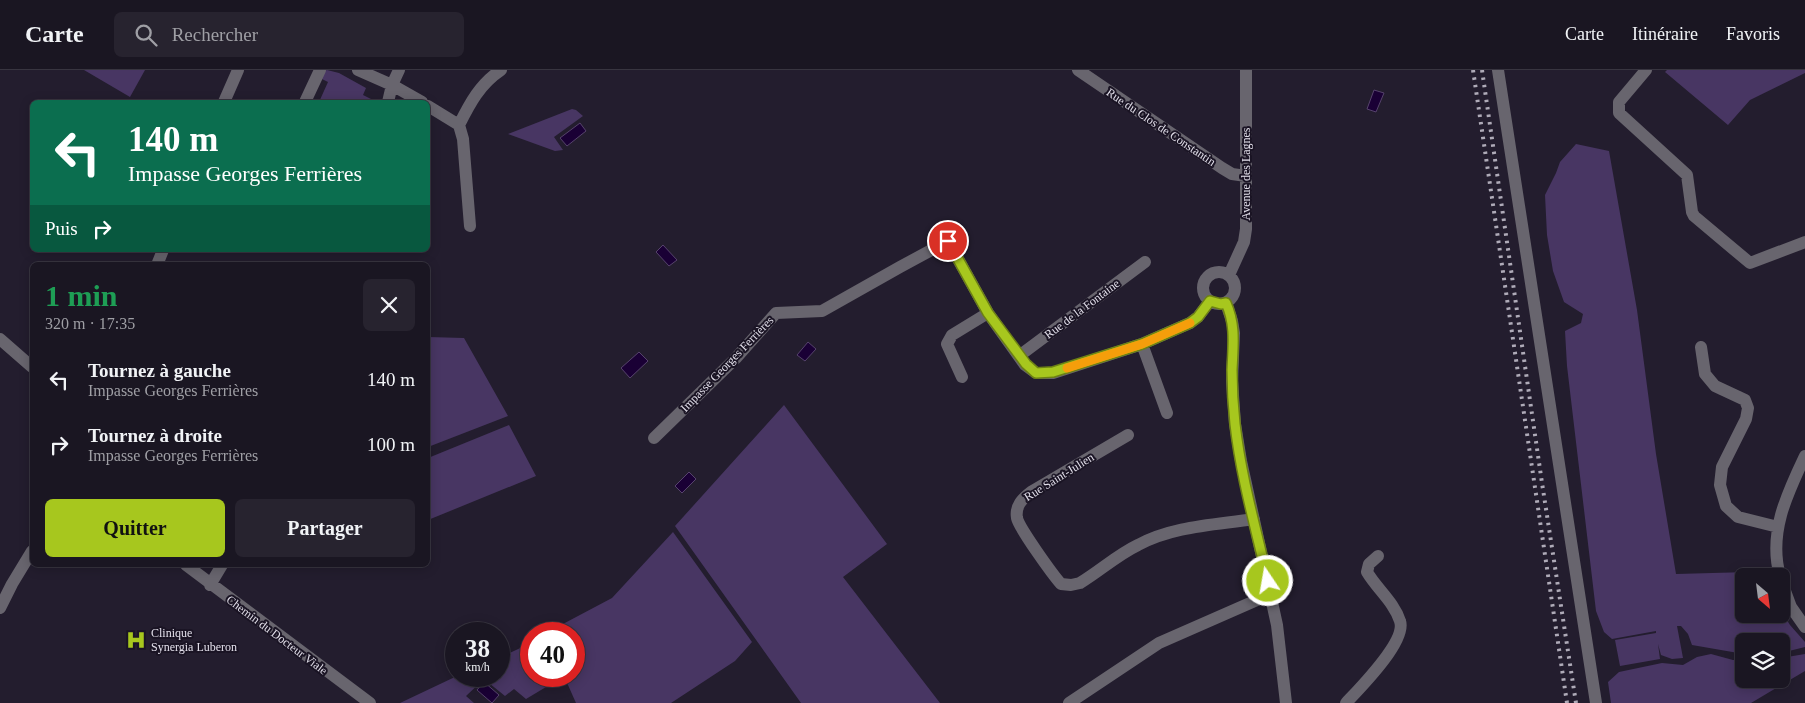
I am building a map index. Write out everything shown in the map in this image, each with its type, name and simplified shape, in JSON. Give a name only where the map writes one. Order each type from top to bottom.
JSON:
[{"type":"street","points":[[225,100],[238,70]]},
{"type":"street","points":[[306,100],[320,70]]},
{"type":"street","points":[[358,70],[392,85],[418,100]]},
{"type":"street","points":[[388,100],[392,85],[399,70]]},
{"type":"street","points":[[470,226],[463,139],[459,125],[472,99],[485,82],[501,70]]},
{"type":"street","name":"Rue du Clos de Constantin","points":[[1078,70],[1222,168],[1232,174],[1246,176]]},
{"type":"street","name":"Avenue des Lagnes","points":[[1230,274],[1244,242],[1246,70]]},
{"type":"street","points":[[1498,70],[1596,703]]},
{"type":"street","points":[[1646,70],[1619,102],[1619,113],[1687,175],[1694,216],[1750,263],[1805,242]]},
{"type":"street","points":[[430,107],[459,125]]},
{"type":"street","name":"Impasse Georges Ferrières","points":[[654,438],[736,358],[776,313],[822,311],[948,241],[988,313],[1019,356],[1036,373],[1053,372],[1142,344],[1190,323],[1198,317],[1210,301]]},
{"type":"street","name":"Rue de la Fontaine","points":[[1019,356],[1145,262]]},
{"type":"street","points":[[1219,271],[1230,274],[1236,290],[1231,300],[1221,304],[1210,301],[1203,292],[1203,286],[1208,276],[1219,271]]},
{"type":"street","points":[[1226,303],[1234,333],[1232,380],[1235,424],[1241,461],[1271,596],[1282,662],[1286,703]]},
{"type":"street","points":[[962,377],[947,344],[952,335],[988,313]]},
{"type":"street","points":[[0,339],[30,365]]},
{"type":"street","points":[[1142,344],[1167,413]]},
{"type":"street","points":[[1701,347],[1706,374],[1715,386],[1745,400],[1748,408],[1746,419],[1722,467],[1720,485],[1726,506],[1738,517],[1778,527]]},
{"type":"street","name":"Rue Saint-Julien","points":[[1128,435],[1031,492],[1021,500],[1017,519],[1052,574],[1061,584],[1071,585],[1080,583],[1138,545],[1161,535],[1254,519]]},
{"type":"street","points":[[1779,568],[1776,554],[1778,527],[1784,502],[1804,460]]},
{"type":"street","points":[[1346,703],[1385,659],[1399,635],[1401,622],[1393,607],[1367,572],[1368,564],[1378,556]]},
{"type":"street","points":[[0,608],[12,584],[28,563]]},
{"type":"street","name":"Chemin du Docteur Viale","points":[[189,567],[370,703]]},
{"type":"street","points":[[210,584],[221,567]]},
{"type":"street","points":[[1069,703],[1159,643],[1257,600],[1271,596]]},
{"type":"street","points":[[1790,603],[1805,627]]},
{"type":"shaded area","points":[[84,70],[145,70],[130,97]]},
{"type":"shaded area","points":[[1667,70],[1805,70],[1805,73],[1750,100],[1728,125],[1665,72]]},
{"type":"shaded area","points":[[323,71],[339,73],[366,88],[363,95],[371,99],[320,100],[328,82],[322,79]]},
{"type":"shaded area","points":[[1374,90],[1384,93],[1376,112],[1367,109]]},
{"type":"shaded area","points":[[572,109],[583,116],[554,137],[563,150],[555,151],[508,134]]},
{"type":"shaded area","points":[[580,123],[586,131],[567,146],[560,138]]},
{"type":"shaded area","points":[[1576,144],[1609,151],[1637,310],[1656,454],[1676,574],[1735,572],[1735,623],[1789,623],[1805,642],[1805,647],[1790,651],[1790,633],[1735,633],[1735,652],[1692,645],[1688,634],[1681,626],[1677,626],[1683,658],[1672,659],[1661,655],[1658,644],[1660,659],[1620,666],[1615,640],[1656,633],[1656,631],[1612,639],[1604,632],[1596,611],[1567,366],[1565,331],[1581,323],[1583,314],[1564,302],[1553,271],[1547,235],[1545,195],[1560,162]]},
{"type":"shaded area","points":[[663,245],[677,260],[669,266],[656,252]]},
{"type":"shaded area","points":[[430,337],[464,338],[508,416],[430,446]]},
{"type":"shaded area","points":[[808,342],[816,349],[805,361],[797,355]]},
{"type":"shaded area","points":[[639,352],[648,361],[630,378],[621,368]]},
{"type":"shaded area","points":[[784,405],[887,544],[843,577],[940,703],[801,703],[675,526]]},
{"type":"shaded area","points":[[509,425],[536,476],[430,519],[430,457]]},
{"type":"shaded area","points":[[689,472],[696,479],[682,493],[675,486]]},
{"type":"shaded area","points":[[673,532],[752,642],[735,661],[671,703],[576,703],[569,687],[585,687],[585,622],[567,622],[612,598]]},
{"type":"shaded area","points":[[520,648],[520,687],[546,687],[526,699],[514,689],[505,696],[494,687],[510,687],[510,653]]},
{"type":"shaded area","points":[[1711,654],[1735,660],[1735,688],[1776,688],[1751,703],[1611,703],[1608,682],[1619,672],[1662,663],[1683,665],[1697,657]]},
{"type":"shaded area","points":[[1805,654],[1805,671],[1790,680],[1790,656]]},
{"type":"shaded area","points":[[445,682],[445,687],[476,687],[466,696],[474,703],[400,703]]},
{"type":"shaded area","points":[[480,687],[490,687],[499,695],[492,703],[477,690]]},
{"type":"railway","points":[[1473,70],[1567,703]]},
{"type":"railway","points":[[1482,70],[1576,703]]},
{"type":"slow traffic","points":[[1067,368],[1142,344],[1190,323]]},
{"type":"place","name":"Clinique Synergia Luberon","points":[[136,640]]},
{"type":"route","points":[[948,241],[988,313],[1026,364],[1036,373],[1053,372],[1142,344],[1190,323],[1198,317],[1210,301],[1215,304],[1226,303],[1230,310],[1234,333],[1232,380],[1235,424],[1241,461],[1268,581]]}]
